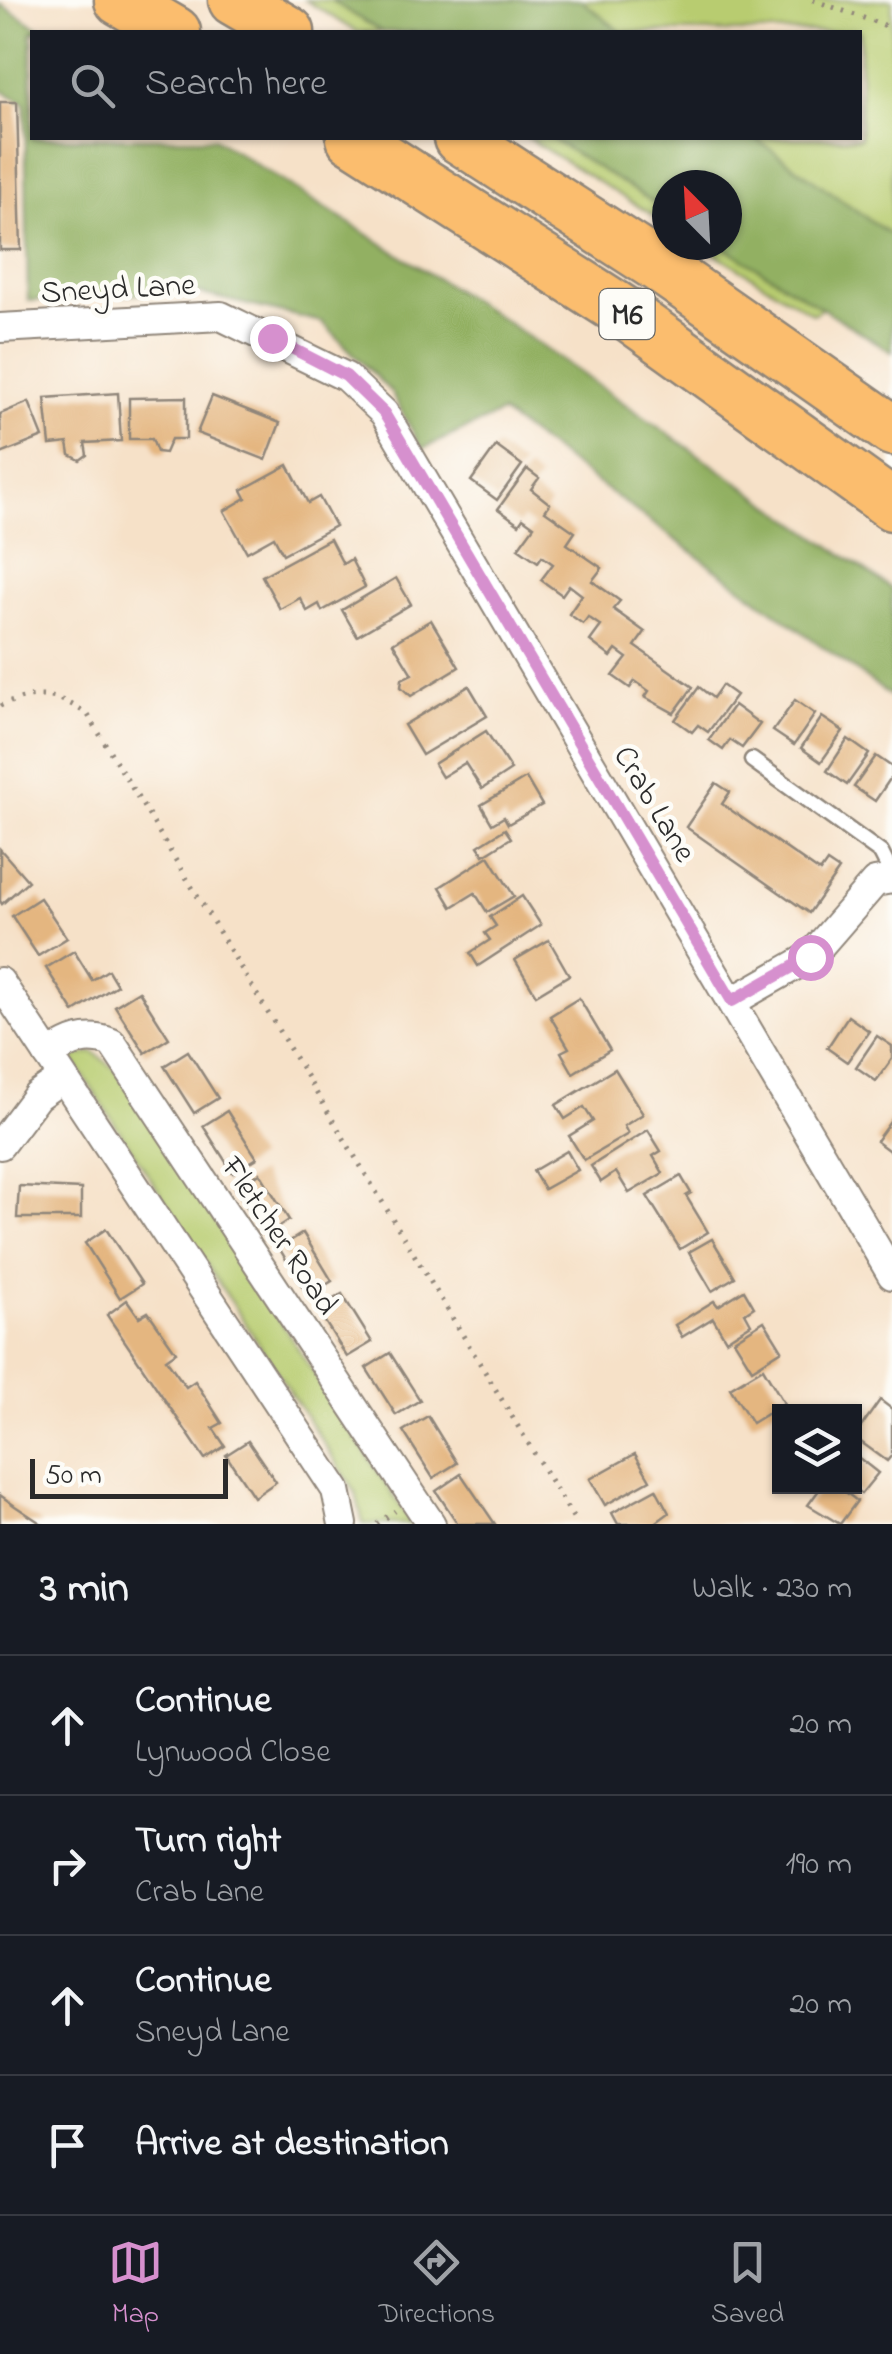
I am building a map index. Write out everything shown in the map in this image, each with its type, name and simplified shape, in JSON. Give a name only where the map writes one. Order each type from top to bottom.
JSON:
[{"type":"highway","points":[[120,0],[172,30]]},
{"type":"highway","points":[[234,0],[286,30]]},
{"type":"highway","name":"M6","points":[[355,140],[624,312],[892,505]]},
{"type":"highway","name":"M6","points":[[462,140],[662,270],[892,430]]},
{"type":"street","name":"Sneyd Lane","points":[[0,328],[221,316],[346,376]]},
{"type":"street","name":"Crab Lane","points":[[346,376],[384,413],[892,1276]]},
{"type":"street","points":[[732,1001],[810,957],[876,882],[892,877]]},
{"type":"street","points":[[0,982],[336,1490],[343,1524]]},
{"type":"street","name":"Fletcher Road","points":[[55,1066],[75,1039],[94,1036],[112,1043],[431,1524]]},
{"type":"street","points":[[0,1145],[55,1066]]},
{"type":"lane","points":[[752,760],[880,852],[892,877]]},
{"type":"path","points":[[813,0],[892,28]]},
{"type":"path","points":[[0,706],[46,693],[67,700],[88,715],[577,1524]]},
{"type":"green space","points":[[305,0],[892,0],[892,267],[813,314],[725,260],[742,260],[742,170],[652,170],[652,215],[530,140],[862,140],[862,30],[354,30]]},
{"type":"green space","points":[[330,0],[581,0],[618,30],[379,30]]},
{"type":"green space","points":[[0,4],[42,30],[30,30],[30,140],[217,140],[508,323],[892,589],[892,697],[501,413],[422,449],[391,392],[322,322],[189,291],[28,301],[25,103],[0,90]]},
{"type":"green space","points":[[553,140],[758,140],[892,236],[892,352],[742,258],[742,170],[652,170],[652,202]]},
{"type":"green space","points":[[93,1052],[118,1071],[412,1524],[363,1524],[356,1493],[71,1057]]},
{"type":"building","points":[[0,102],[17,102],[21,250],[0,250]]},
{"type":"building","points":[[118,393],[121,441],[85,443],[87,455],[80,460],[70,455],[68,443],[50,445],[45,398]]},
{"type":"building","points":[[212,396],[280,423],[266,460],[197,433]]},
{"type":"building","points":[[186,397],[186,439],[171,439],[165,453],[157,452],[152,439],[129,439],[129,398]]},
{"type":"building","points":[[29,402],[43,437],[1,454],[0,414]]},
{"type":"building","points":[[496,446],[522,465],[497,500],[471,481]]},
{"type":"building","points":[[288,465],[308,503],[319,497],[335,526],[283,554],[274,537],[247,552],[224,511],[246,498],[242,490]]},
{"type":"building","points":[[527,469],[539,478],[531,489],[550,504],[545,511],[575,532],[567,544],[602,568],[592,581],[620,601],[613,609],[645,632],[635,646],[693,687],[674,713],[645,697],[649,691],[635,681],[630,688],[613,676],[627,658],[616,650],[611,657],[590,641],[601,626],[588,617],[583,624],[569,614],[582,595],[569,585],[562,595],[541,580],[553,564],[542,556],[538,562],[518,548],[534,526],[523,518],[519,524],[498,509]]},
{"type":"building","points":[[330,539],[343,564],[351,559],[365,587],[322,611],[319,604],[307,611],[300,598],[280,609],[262,576]]},
{"type":"building","points":[[396,578],[411,604],[357,636],[342,610]]},
{"type":"building","points":[[431,620],[459,667],[411,696],[401,687],[402,679],[412,674],[393,643]]},
{"type":"building","points":[[722,685],[736,695],[708,732],[698,725],[692,732],[675,720],[699,687],[713,698]]},
{"type":"building","points":[[469,686],[487,716],[422,755],[404,725]]},
{"type":"building","points":[[795,700],[815,714],[794,745],[773,731]]},
{"type":"building","points":[[734,705],[760,724],[742,748],[730,740],[723,750],[709,740]]},
{"type":"building","points":[[822,717],[843,731],[821,762],[801,748]]},
{"type":"building","points":[[486,731],[511,770],[482,789],[465,763],[442,777],[434,764]]},
{"type":"building","points":[[848,739],[869,754],[847,785],[827,771]]},
{"type":"building","points":[[876,756],[892,767],[892,776],[875,801],[854,787]]},
{"type":"building","points":[[526,778],[542,805],[508,824],[504,817],[492,824],[481,805]]},
{"type":"building","points":[[716,783],[730,792],[722,804],[820,872],[827,862],[839,870],[809,913],[686,827]]},
{"type":"building","points":[[505,829],[511,838],[484,855],[478,846]]},
{"type":"building","points":[[0,849],[28,881],[2,904],[0,901]]},
{"type":"building","points":[[489,856],[514,896],[487,912],[475,893],[452,907],[440,887]]},
{"type":"building","points":[[522,896],[541,925],[478,966],[470,953],[490,940],[485,933],[496,926],[490,917]]},
{"type":"building","points":[[40,898],[67,938],[38,956],[12,916]]},
{"type":"building","points":[[549,940],[569,975],[536,995],[515,960]]},
{"type":"building","points":[[74,951],[92,980],[108,970],[117,985],[74,1012],[46,968]]},
{"type":"building","points":[[139,991],[169,1038],[145,1053],[115,1006]]},
{"type":"building","points":[[579,998],[610,1050],[573,1073],[561,1052],[569,1048],[550,1016]]},
{"type":"building","points":[[848,1016],[869,1031],[847,1062],[827,1048]]},
{"type":"building","points":[[877,1036],[892,1046],[892,1059],[876,1081],[856,1067]]},
{"type":"building","points":[[188,1051],[218,1098],[194,1113],[164,1066]]},
{"type":"building","points":[[615,1069],[643,1114],[624,1126],[628,1134],[584,1160],[569,1136],[593,1121],[584,1107],[565,1119],[556,1105]]},
{"type":"building","points":[[227,1111],[257,1158],[233,1173],[203,1126]]},
{"type":"building","points":[[892,1119],[892,1153],[876,1141]]},
{"type":"building","points":[[648,1130],[661,1151],[653,1156],[663,1173],[629,1193],[616,1172],[601,1182],[591,1166]]},
{"type":"building","points":[[567,1151],[578,1170],[544,1189],[533,1171]]},
{"type":"building","points":[[260,1173],[289,1220],[265,1236],[235,1188]]},
{"type":"building","points":[[681,1176],[691,1193],[686,1196],[708,1232],[680,1249],[647,1196]]},
{"type":"building","points":[[19,1186],[81,1189],[81,1218],[17,1218]]},
{"type":"building","points":[[106,1229],[142,1284],[120,1298],[85,1243]]},
{"type":"building","points":[[303,1233],[332,1281],[308,1296],[279,1248]]},
{"type":"building","points":[[712,1239],[735,1277],[712,1291],[689,1252]]},
{"type":"building","points":[[744,1290],[754,1307],[745,1313],[751,1324],[726,1340],[713,1318],[682,1337],[675,1325],[714,1301],[718,1306]]},
{"type":"building","points":[[342,1294],[372,1342],[347,1357],[317,1309]]},
{"type":"building","points":[[127,1300],[139,1317],[148,1312],[176,1352],[166,1359],[186,1387],[195,1381],[222,1423],[213,1428],[225,1446],[205,1459],[107,1315]]},
{"type":"building","points":[[764,1321],[782,1350],[752,1369],[734,1340]]},
{"type":"building","points":[[390,1353],[420,1400],[396,1415],[366,1368]]},
{"type":"building","points":[[763,1368],[784,1403],[772,1404],[772,1410],[752,1423],[730,1388]]},
{"type":"building","points":[[880,1400],[892,1409],[892,1455],[887,1461],[862,1443],[862,1426]]},
{"type":"building","points":[[428,1416],[457,1463],[433,1478],[403,1431]]},
{"type":"building","points":[[248,1441],[276,1482],[254,1497],[226,1455]]},
{"type":"building","points":[[635,1454],[650,1480],[605,1505],[590,1479]]},
{"type":"building","points":[[862,1460],[878,1473],[862,1493]]},
{"type":"building","points":[[461,1474],[495,1524],[458,1524],[436,1491]]},
{"type":"building","points":[[656,1489],[669,1513],[654,1524],[618,1524],[612,1513]]},
{"type":"building","points":[[816,1494],[848,1494],[857,1501],[840,1524],[808,1505]]},
{"type":"building","points":[[0,1495],[15,1506],[42,1524],[0,1524]]},
{"type":"route","points":[[272,338],[346,376],[384,413],[732,1001],[810,957]]}]
